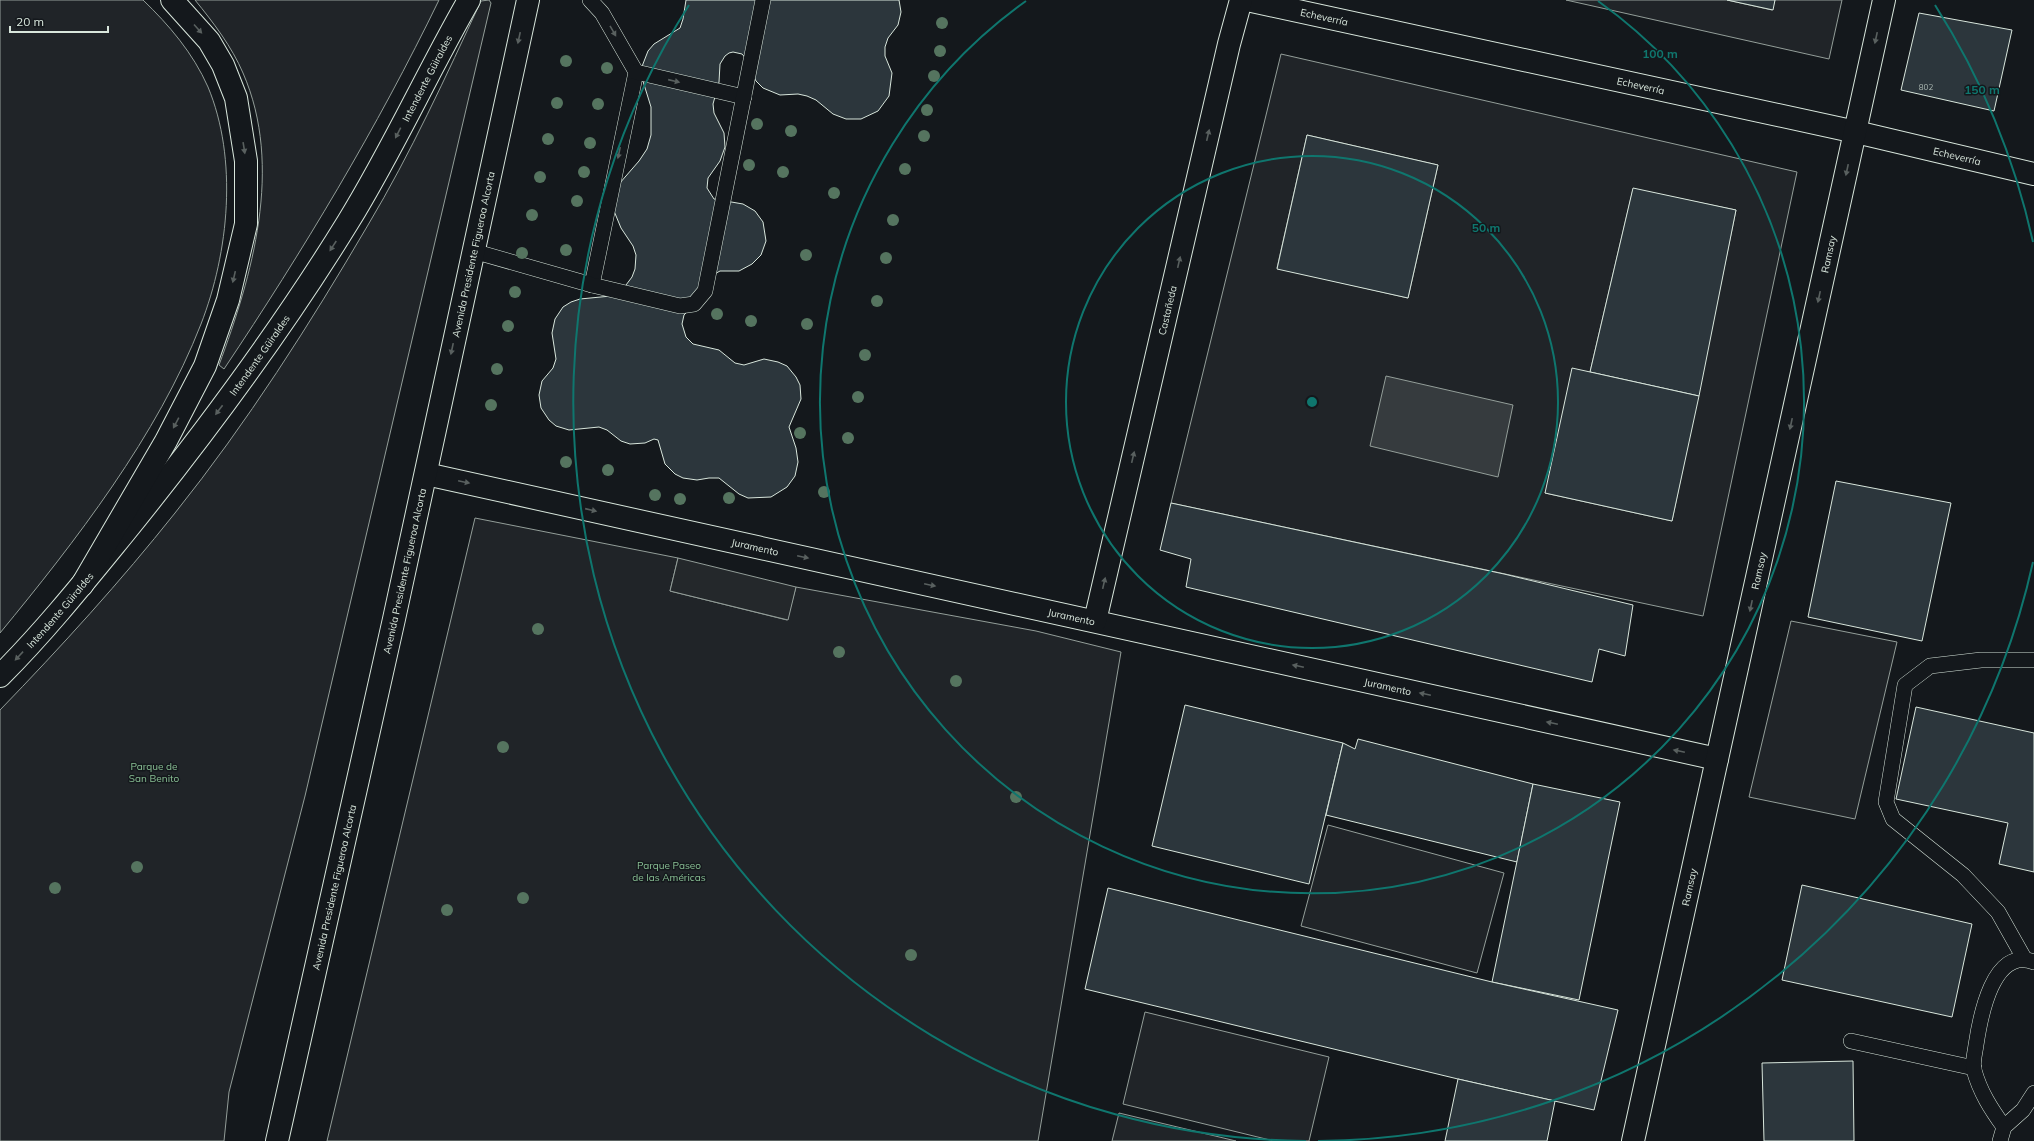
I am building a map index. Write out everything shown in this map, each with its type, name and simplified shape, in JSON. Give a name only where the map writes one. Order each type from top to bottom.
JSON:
[{"type":"main road","points":[[82,585],[166,441],[205,366],[228,300],[246,224],[246,161],[236,98],[223,65],[209,41],[172,0]]},
{"type":"main road","name":"Intendente Güiraldes","points":[[0,676],[82,585],[163,485],[251,367],[299,298],[348,222],[390,149],[443,45],[469,0]]},
{"type":"main road","name":"Avenida Presidente Figueroa Alcorta","points":[[277,1141],[426,474],[528,0]]},
{"type":"main road","name":"Castañeda","points":[[1095,621],[1227,52],[1241,0]]},
{"type":"main road","name":"Echeverría","points":[[1247,0],[1856,132],[2034,174]]},
{"type":"main road","name":"Ramsay","points":[[1633,1141],[1884,0]]},
{"type":"main road","name":"Juramento","points":[[426,474],[1717,759]]},
{"type":"lane","points":[[590,0],[602,13],[636,72],[592,285]]},
{"type":"lane","points":[[473,251],[592,285],[680,306],[694,304],[705,291],[763,0]]},
{"type":"lane","points":[[636,72],[744,97]]},
{"type":"lane","points":[[2034,660],[1981,660],[1930,666],[1904,685],[1886,802],[1892,819],[1963,875],[1998,912],[2029,960],[2014,961],[2005,967],[1990,987],[1979,1020],[1974,1068],[1985,1100],[2002,1134],[2024,1110],[2034,1093]]},
{"type":"lane","points":[[1851,1041],[1974,1068]]},
{"type":"green space","points":[[0,0],[143,0],[180,40],[188,51],[208,87],[224,144],[226,206],[218,267],[211,296],[201,324],[183,365],[162,406],[138,447],[85,525],[0,633]]},
{"type":"green space","points":[[195,0],[439,0],[365,142],[282,280],[224,369],[219,365],[242,295],[252,258],[259,221],[262,183],[261,146],[255,109],[239,63],[222,35]]},
{"type":"green space","name":"Parque de San Benito","points":[[489,0],[491,3],[305,796],[229,1092],[224,1141],[0,1141],[0,710],[112,589],[175,513],[202,479],[277,372],[324,299],[384,198],[441,86],[481,1]]},
{"type":"green space","points":[[1566,0],[1727,0],[1772,10],[1775,0],[1842,0],[1829,59]]},
{"type":"green space","points":[[1281,54],[1797,172],[1703,616],[1171,503]],"holes":[[[1307,135],[1438,165],[1408,298],[1277,268]],[[1633,189],[1736,210],[1672,521],[1545,493],[1590,372]]]},
{"type":"green space","name":"Parque Paseo de las Américas","points":[[475,518],[678,558],[670,591],[787,620],[796,587],[1036,631],[1121,652],[1038,1141],[327,1141]]},
{"type":"green space","points":[[1791,621],[1897,642],[1855,819],[1749,797]]},
{"type":"green space","points":[[1328,825],[1504,873],[1477,973],[1301,926]]},
{"type":"green space","points":[[1145,1012],[1329,1057],[1309,1141],[1274,1141],[1123,1104]]},
{"type":"green space","points":[[1119,1113],[1236,1141],[1112,1141]]},
{"type":"shaded area","points":[[1386,376],[1513,405],[1498,477],[1370,446]]},
{"type":"shaded area","points":[[678,558],[796,587],[788,620],[670,591]]},
{"type":"building","points":[[686,0],[899,0],[901,12],[898,25],[888,38],[885,47],[885,56],[892,73],[889,96],[878,111],[861,119],[846,119],[833,114],[816,100],[807,96],[798,94],[780,95],[763,88],[756,81],[748,61],[742,54],[733,52],[729,53],[720,64],[719,82],[713,104],[714,113],[724,133],[725,147],[720,161],[708,178],[707,188],[714,199],[743,204],[755,211],[763,222],[766,241],[761,255],[752,264],[739,271],[720,271],[711,276],[700,298],[684,315],[682,324],[686,337],[693,344],[719,350],[735,363],[744,365],[764,359],[778,362],[787,366],[796,377],[800,385],[801,399],[789,427],[796,448],[798,462],[795,476],[787,487],[771,497],[748,498],[739,494],[719,478],[697,480],[683,478],[675,474],[665,464],[658,440],[654,439],[645,443],[630,444],[621,441],[607,430],[599,427],[569,430],[556,426],[549,420],[541,408],[539,395],[542,381],[553,368],[556,359],[552,333],[555,319],[563,307],[580,299],[611,296],[623,289],[632,277],[635,269],[636,255],[633,246],[621,228],[614,211],[619,184],[639,161],[647,149],[651,135],[651,107],[642,78],[641,69],[648,51],[654,44],[680,28]]},
{"type":"building","points":[[1727,0],[1775,0],[1773,10]]},
{"type":"building","points":[[1919,13],[2012,30],[1994,111],[1901,90]]},
{"type":"building","points":[[1307,135],[1438,165],[1408,298],[1277,269]]},
{"type":"building","points":[[1633,188],[1736,210],[1699,396],[1590,372]]},
{"type":"building","points":[[1572,368],[1699,396],[1672,521],[1545,493]]},
{"type":"building","points":[[1836,481],[1951,503],[1922,641],[1808,617]]},
{"type":"building","points":[[1171,503],[1504,574],[1633,605],[1625,656],[1599,649],[1592,682],[1186,587],[1191,559],[1160,550]]},
{"type":"building","points":[[1185,705],[1343,743],[1309,884],[1152,846]]},
{"type":"building","points":[[1916,707],[2034,733],[2034,872],[1999,864],[2008,823],[1896,799]]},
{"type":"building","points":[[1358,739],[1533,784],[1517,862],[1326,815],[1343,743],[1355,749]]},
{"type":"building","points":[[1533,784],[1620,802],[1579,1000],[1492,982]]},
{"type":"building","points":[[1802,885],[1972,924],[1952,1017],[1782,980]]},
{"type":"building","points":[[1108,888],[1492,982],[1618,1010],[1594,1110],[1458,1079],[1085,989]]},
{"type":"building","points":[[1853,1061],[1854,1141],[1764,1141],[1762,1063]]},
{"type":"building","points":[[1458,1079],[1555,1101],[1547,1141],[1445,1141]]}]
